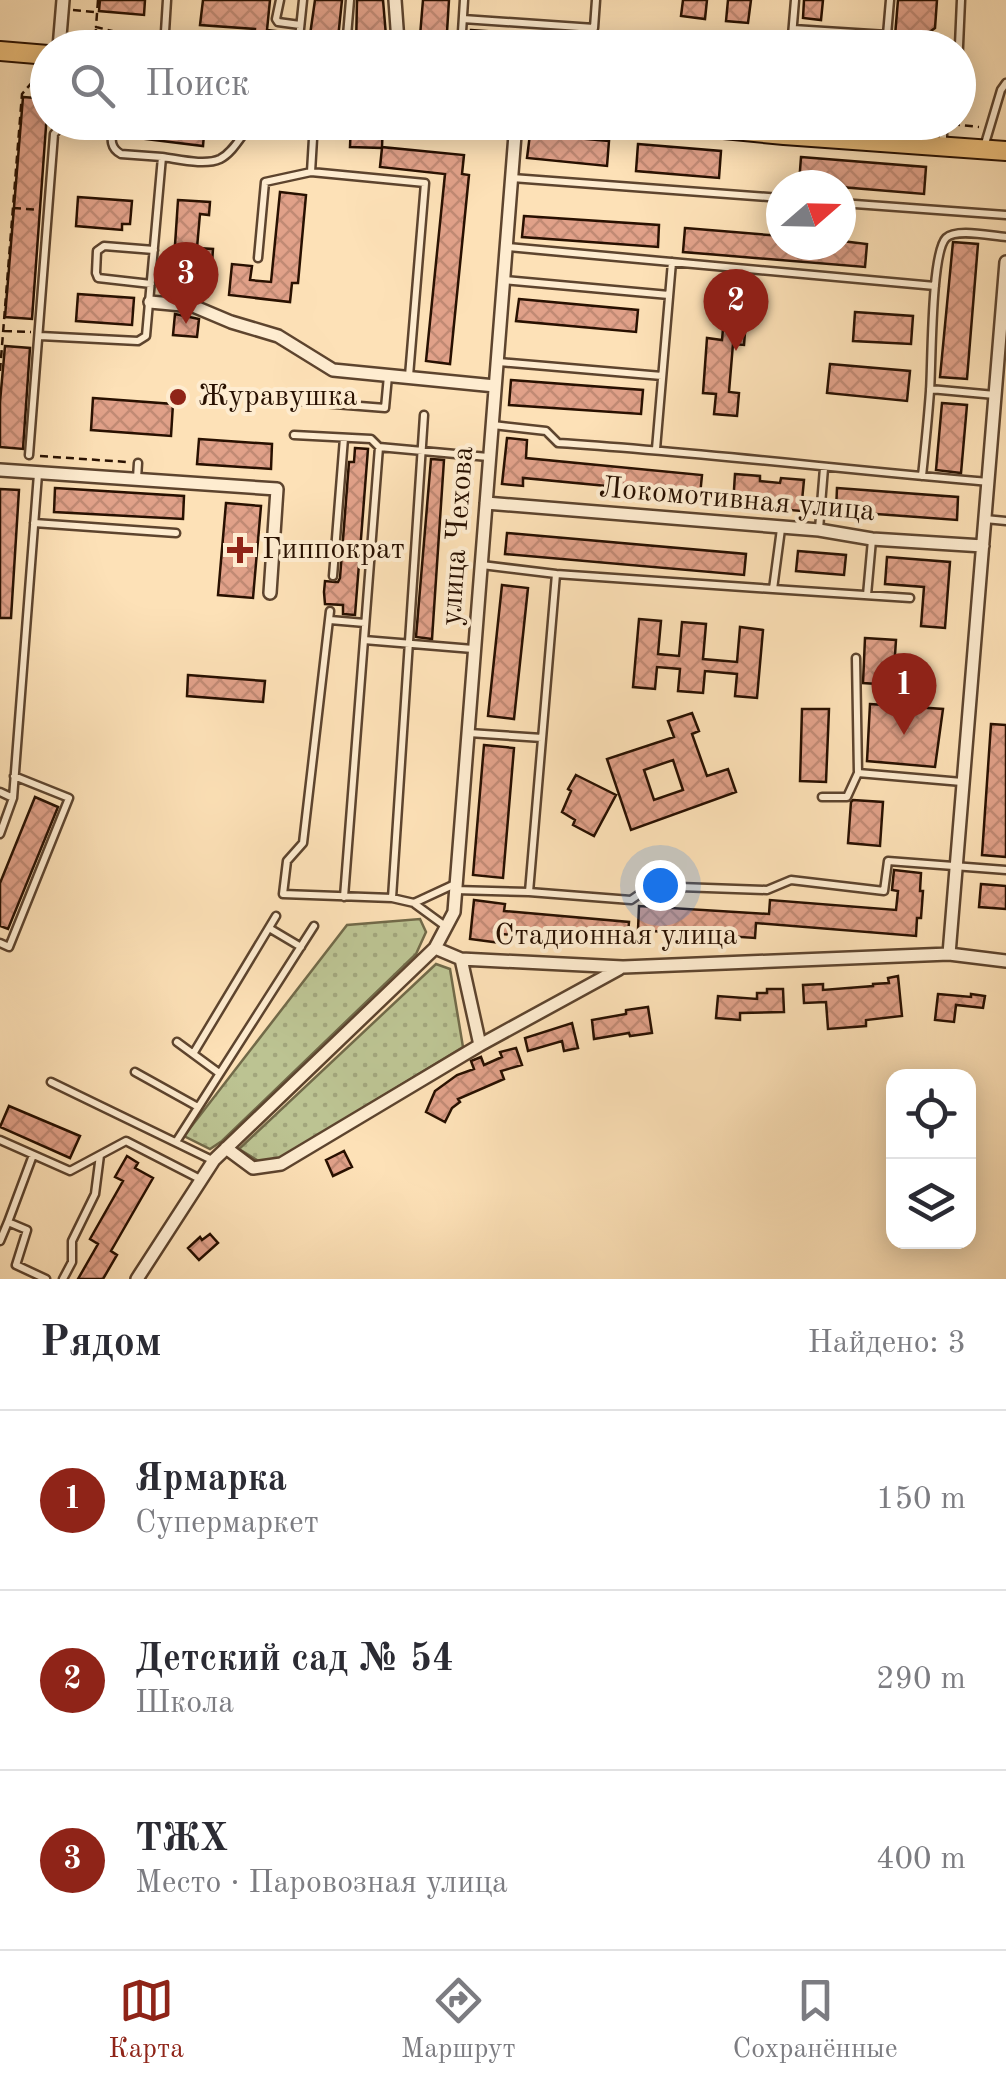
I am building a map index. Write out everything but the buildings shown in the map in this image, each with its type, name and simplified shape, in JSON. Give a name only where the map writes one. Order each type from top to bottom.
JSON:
[{"type":"main road","points":[[0,51],[30,54]]},
{"type":"main road","points":[[887,140],[1006,150]]},
{"type":"street","points":[[60,30],[63,0]]},
{"type":"street","points":[[394,0],[397,30]]},
{"type":"street","name":"улица Чехова","points":[[435,948],[454,912],[514,140]]},
{"type":"street","points":[[949,954],[1006,262]]},
{"type":"street","points":[[150,302],[194,306],[278,336],[333,370],[495,386]]},
{"type":"street","points":[[0,470],[278,489],[270,593]]},
{"type":"street","name":"Локомотивная улица","points":[[486,503],[983,546]]},
{"type":"street","points":[[137,1279],[214,1160],[435,948]]},
{"type":"street","name":"Стадионная улица","points":[[435,948],[461,959],[623,968],[949,954],[1006,960]]},
{"type":"street","points":[[461,959],[480,1045]]},
{"type":"street","points":[[226,1148],[253,1168],[282,1164],[480,1045],[623,968]]},
{"type":"lane","points":[[165,30],[167,0]]},
{"type":"lane","points":[[280,0],[278,22],[300,26]]},
{"type":"lane","points":[[300,30],[303,0]]},
{"type":"lane","points":[[348,30],[350,0]]},
{"type":"lane","points":[[462,30],[464,0]]},
{"type":"lane","points":[[463,19],[594,28],[596,0]]},
{"type":"lane","points":[[795,0],[793,28],[820,30]]},
{"type":"lane","points":[[887,30],[890,0]]},
{"type":"lane","points":[[960,30],[961,0]]},
{"type":"lane","points":[[983,149],[1006,82]]},
{"type":"lane","points":[[29,455],[54,140]]},
{"type":"lane","points":[[111,140],[116,151],[209,161],[220,159],[239,140]]},
{"type":"lane","points":[[311,172],[313,140]]},
{"type":"lane","points":[[942,146],[943,140]]},
{"type":"lane","points":[[40,334],[142,340],[147,332],[162,157]]},
{"type":"lane","points":[[258,258],[265,182],[311,172],[426,183],[409,378]]},
{"type":"lane","points":[[511,178],[766,197]]},
{"type":"lane","points":[[856,204],[1006,215]]},
{"type":"lane","points":[[922,476],[940,247],[947,236],[956,232],[1006,237]]},
{"type":"lane","points":[[151,284],[101,280],[96,276],[96,262],[101,246],[154,250]]},
{"type":"lane","points":[[506,247],[935,286]]},
{"type":"lane","points":[[656,449],[672,262]]},
{"type":"lane","points":[[503,280],[669,295]]},
{"type":"lane","points":[[497,362],[662,376]]},
{"type":"lane","points":[[297,400],[385,408],[388,376]]},
{"type":"lane","points":[[930,389],[996,395]]},
{"type":"lane","points":[[392,898],[424,415]]},
{"type":"lane","points":[[492,425],[546,431],[558,443],[988,482]]},
{"type":"lane","points":[[294,435],[371,439],[379,447],[490,456]]},
{"type":"lane","points":[[334,576],[344,438]]},
{"type":"lane","points":[[344,897],[379,447]]},
{"type":"lane","points":[[137,480],[138,463]]},
{"type":"lane","points":[[819,530],[824,468]]},
{"type":"lane","points":[[0,834],[13,798],[38,472]]},
{"type":"lane","points":[[986,519],[1006,521]]},
{"type":"lane","points":[[34,524],[176,532]]},
{"type":"lane","points":[[773,588],[781,528]]},
{"type":"lane","points":[[867,595],[872,539]]},
{"type":"lane","points":[[481,564],[556,574],[910,598]]},
{"type":"lane","points":[[529,892],[556,574]]},
{"type":"lane","points":[[365,624],[330,615],[303,843],[288,861],[283,894],[392,898],[414,903],[446,927]]},
{"type":"lane","points":[[364,640],[474,650]]},
{"type":"lane","points":[[822,797],[847,797],[858,773],[856,658]]},
{"type":"lane","points":[[468,733],[542,738]]},
{"type":"lane","points":[[858,773],[964,782]]},
{"type":"lane","points":[[0,943],[9,946],[69,798],[14,776]]},
{"type":"lane","points":[[0,792],[13,798]]},
{"type":"lane","points":[[0,811],[13,798]]},
{"type":"lane","points":[[414,903],[456,886],[631,900],[652,886],[768,890],[791,880],[884,891],[888,861],[1006,870]]},
{"type":"lane","points":[[193,1054],[276,916]]},
{"type":"lane","points":[[176,1142],[314,926]]},
{"type":"lane","points":[[268,928],[300,947]]},
{"type":"lane","points":[[177,1042],[219,1074]]},
{"type":"lane","points":[[135,1072],[198,1107]]},
{"type":"lane","points":[[51,1082],[214,1160]]},
{"type":"lane","points":[[0,1140],[70,1170],[126,1140],[201,1179]]},
{"type":"lane","points":[[63,1279],[72,1262],[72,1240],[95,1194],[100,1154]]},
{"type":"lane","points":[[0,1241],[34,1155]]},
{"type":"lane","points":[[8,1222],[27,1230],[16,1264],[46,1279]]},
{"type":"path","points":[[96,30],[98,0]]},
{"type":"path","points":[[96,27],[107,30]]},
{"type":"path","points":[[0,371],[22,94],[30,85]]},
{"type":"path","points":[[976,126],[990,128]]},
{"type":"path","points":[[12,208],[49,210]]},
{"type":"path","points":[[3,331],[40,334]]},
{"type":"path","points":[[29,455],[138,463]]},
{"type":"green space","points":[[420,919],[426,932],[416,954],[222,1141],[210,1149],[184,1136],[347,925]]},
{"type":"green space","points":[[436,964],[450,969],[463,1047],[281,1158],[260,1162],[239,1149]]},
{"type":"place","name":"ТЖХ","points":[[186,324]]},
{"type":"place","name":"Детский сад № 54","points":[[736,351]]},
{"type":"place","name":"Журавушка","points":[[178,397]]},
{"type":"place","name":"Гиппократ","points":[[240,550]]},
{"type":"place","name":"Ярмарка","points":[[904,735]]}]
